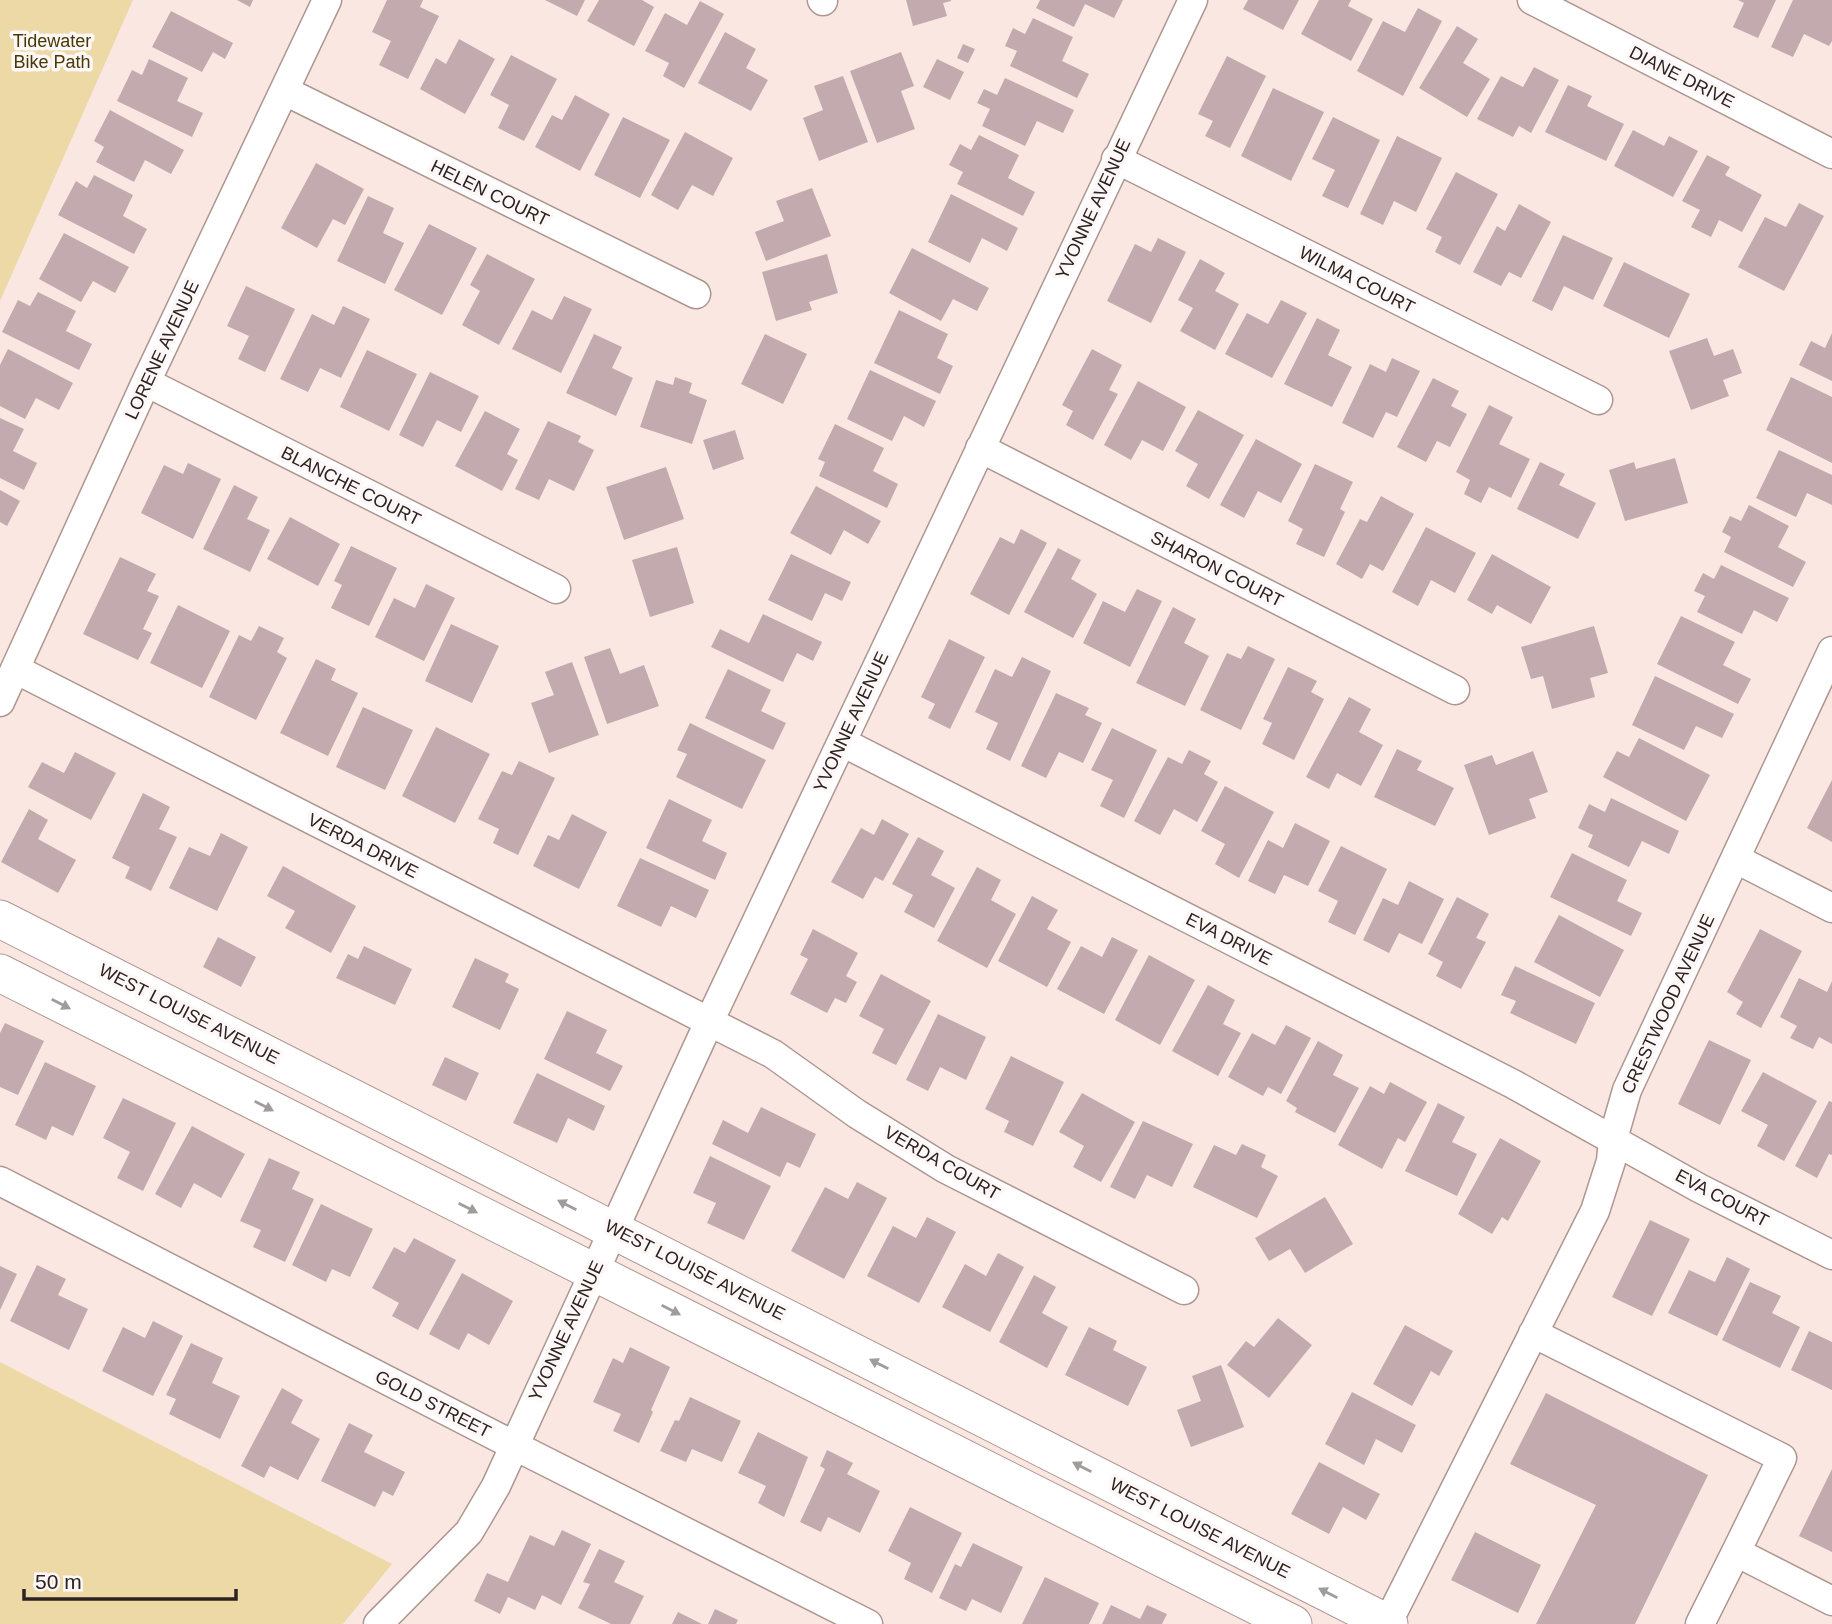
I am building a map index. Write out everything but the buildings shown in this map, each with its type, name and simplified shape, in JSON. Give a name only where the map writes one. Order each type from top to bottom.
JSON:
[{"type":"main road","name":"WEST LOUISE AVENUE","points":[[0,919],[1388,1624]]},
{"type":"main road","points":[[0,973],[1293,1624]]},
{"type":"street","name":"LORENE AVENUE","points":[[0,702],[146,382],[327,0]]},
{"type":"street","name":"YVONNE AVENUE","points":[[378,1624],[469,1532],[495,1486],[709,1022],[1193,0]]},
{"type":"street","name":"DIANE DRIVE","points":[[1532,0],[1832,154]]},
{"type":"street","name":"HELEN COURT","points":[[285,91],[696,294]]},
{"type":"street","name":"WILMA COURT","points":[[1116,159],[1598,400]]},
{"type":"street","name":"BLANCHE COURT","points":[[146,382],[556,589]]},
{"type":"street","name":"SHARON COURT","points":[[980,448],[1455,690]]},
{"type":"street","name":"CRESTWOOD AVENUE","points":[[1388,1624],[1595,1211],[1611,1161],[1613,1139],[1626,1090],[1832,651]]},
{"type":"street","name":"VERDA DRIVE","points":[[16,670],[709,1022]]},
{"type":"street","name":"EVA DRIVE","points":[[842,742],[1513,1084],[1613,1139]]},
{"type":"street","points":[[1736,859],[1832,908]]},
{"type":"street","name":"VERDA COURT","points":[[709,1022],[773,1054],[857,1114],[946,1169],[1184,1290]]},
{"type":"street","name":"EVA COURT","points":[[1613,1139],[1699,1188],[1832,1255]]},
{"type":"street","name":"GOLD STREET","points":[[0,1181],[513,1446],[868,1624]]},
{"type":"street","points":[[1533,1333],[1782,1458],[1699,1624]]},
{"type":"street","points":[[1736,1552],[1832,1601]]},
{"type":"green space","name":"Tidewater Bike Path","points":[[0,0],[133,0],[0,301]]},
{"type":"green space","points":[[0,1362],[392,1564],[343,1624],[0,1624]]}]
